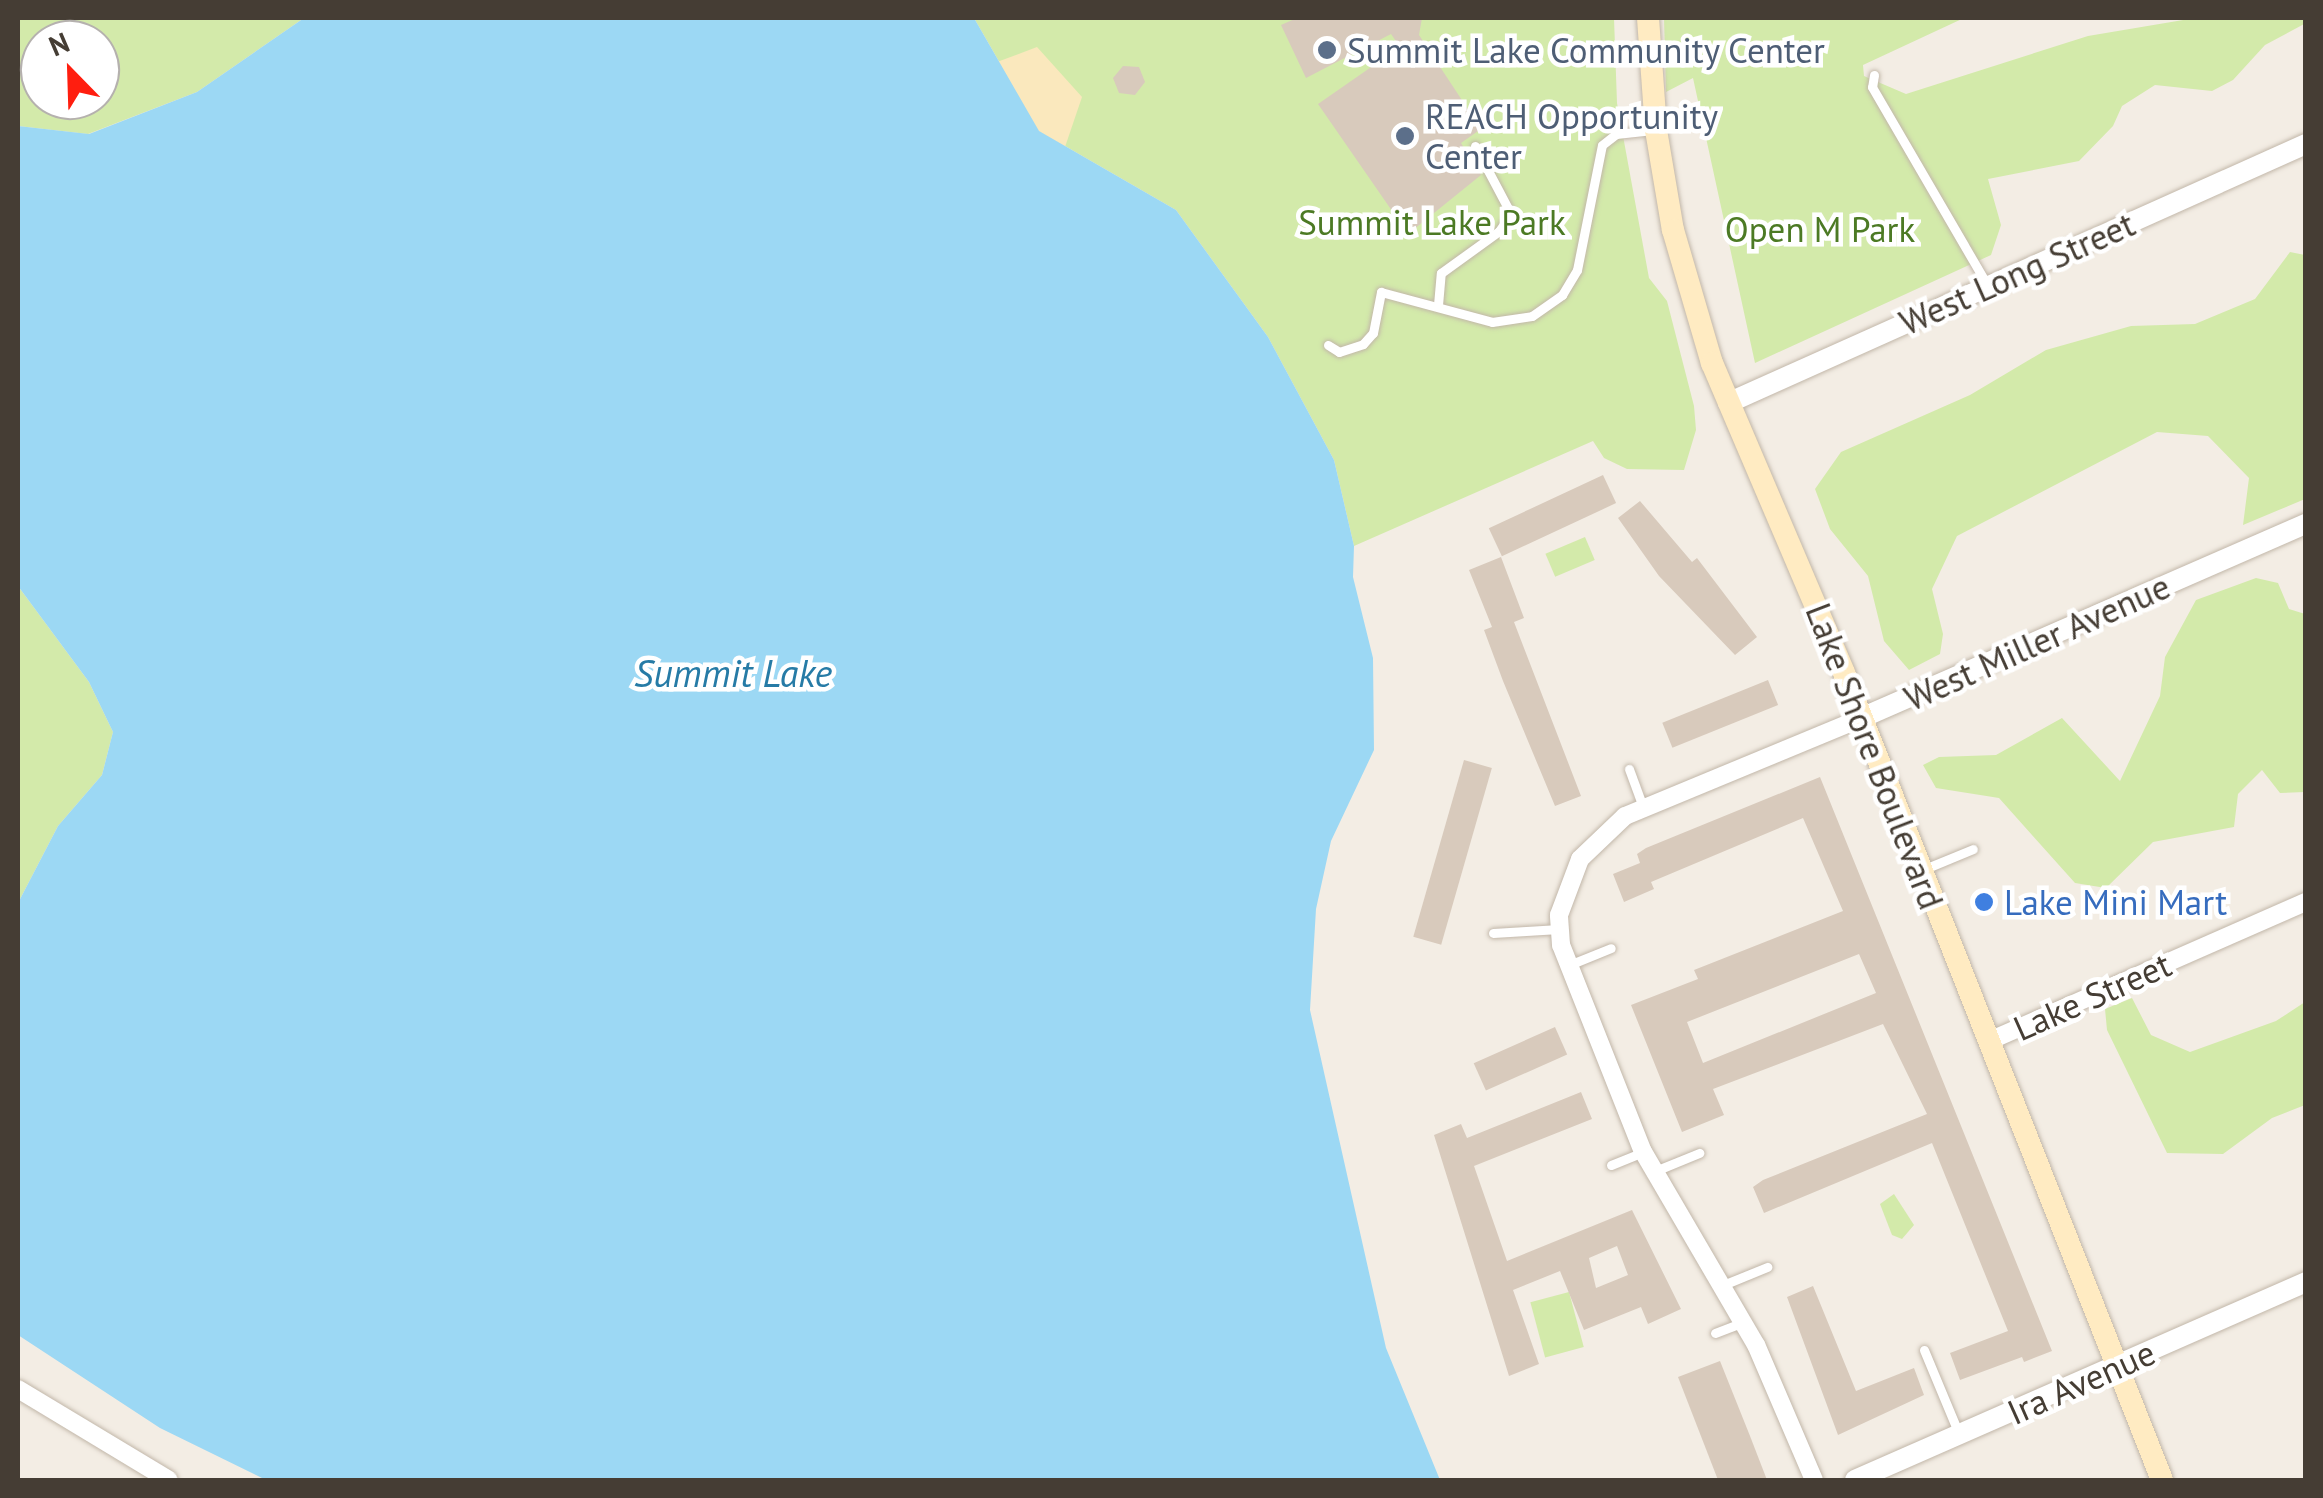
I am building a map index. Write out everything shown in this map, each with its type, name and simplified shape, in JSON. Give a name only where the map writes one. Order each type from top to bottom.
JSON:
[{"type":"main road","name":"Lake Shore Boulevard","points":[[1648,18],[1656,130],[1686,289],[2162,1480]]},
{"type":"street","name":"West Long Street","points":[[1728,402],[2306,144]]},
{"type":"street","name":"West Miller Avenue","points":[[1814,1480],[1743,1322],[1644,1152],[1569,966],[1559,929],[1561,902],[1580,859],[1604,832],[1643,806],[1860,719],[2306,524]]},
{"type":"street","name":"Lake Street","points":[[1988,1041],[2306,902]]},
{"type":"street","name":"Ira Avenue","points":[[1856,1480],[2306,1282]]},
{"type":"street","points":[[18,1389],[169,1480]]},
{"type":"lane","points":[[1874,75],[1872,88],[1988,286]]},
{"type":"lane","points":[[1328,345],[1338,352],[1363,344],[1373,334],[1381,292],[1492,322],[1532,316],[1562,295],[1578,270],[1602,145],[1616,134],[1656,130]]},
{"type":"lane","points":[[1438,306],[1440,272],[1499,231],[1511,214],[1474,146]]},
{"type":"lane","points":[[1628,769],[1643,806]]},
{"type":"lane","points":[[1919,871],[1973,850]]},
{"type":"lane","points":[[1493,933],[1559,929]]},
{"type":"lane","points":[[1569,966],[1611,948]]},
{"type":"lane","points":[[1611,1165],[1644,1152]]},
{"type":"lane","points":[[1654,1171],[1699,1153]]},
{"type":"lane","points":[[1723,1285],[1766,1268]]},
{"type":"lane","points":[[1715,1332],[1743,1322]]},
{"type":"lane","points":[[1924,1350],[1960,1437]]},
{"type":"green space","points":[[18,18],[304,18],[197,92],[88,134],[18,126]]},
{"type":"green space","name":"Summit Lake Park","points":[[974,18],[1614,18],[1617,103],[1649,278],[1667,301],[1694,406],[1696,430],[1684,470],[1627,469],[1604,458],[1593,441],[1354,546],[1334,460],[1268,337],[1176,210],[1039,131]]},
{"type":"green space","name":"Open M Park","points":[[1664,18],[1964,18],[1863,65],[1864,76],[1906,94],[2088,36],[2195,18],[2305,18],[2306,23],[2265,45],[2233,80],[2212,91],[2155,85],[2122,106],[2113,126],[2079,161],[1988,179],[2001,225],[1991,255],[1755,363],[1693,78],[1666,92]]},
{"type":"green space","points":[[2290,252],[2305,255],[2305,499],[2243,525],[2249,478],[2208,436],[2157,432],[1957,536],[1932,589],[1943,634],[1940,654],[1909,670],[1884,641],[1868,576],[1830,529],[1815,489],[1841,452],[1970,395],[2046,350],[2131,326],[2195,324],[2255,299]]},
{"type":"green space","points":[[1585,537],[1595,560],[1555,577],[1545,554]]},
{"type":"green space","points":[[2256,578],[2278,583],[2289,609],[2305,614],[2305,792],[2280,793],[2262,770],[2238,794],[2234,827],[2153,842],[2106,888],[2075,883],[1999,798],[1936,788],[1923,765],[1939,757],[1996,755],[2062,718],[2120,781],[2160,696],[2165,657],[2196,600]]},
{"type":"green space","points":[[18,586],[89,682],[113,732],[102,775],[58,826],[18,903]]},
{"type":"green space","points":[[2132,998],[2151,1035],[2190,1052],[2276,1021],[2305,1002],[2305,1105],[2272,1118],[2223,1154],[2167,1153],[2107,1030],[2105,1009]]},
{"type":"green space","points":[[1894,1194],[1914,1225],[1902,1239],[1892,1235],[1880,1204]]},
{"type":"green space","points":[[1569,1292],[1584,1347],[1545,1357],[1530,1302]]},
{"type":"sand","points":[[1037,47],[1082,97],[1065,147],[1039,131],[997,62]]},
{"type":"water","name":"Summit Lake","points":[[304,18],[974,18],[1039,131],[1176,210],[1268,337],[1334,460],[1354,546],[1353,577],[1373,658],[1374,750],[1331,841],[1316,909],[1310,1010],[1386,1348],[1440,1480],[266,1480],[160,1428],[18,1335],[18,903],[58,826],[102,775],[113,732],[89,682],[18,586],[18,126],[89,134],[197,92]]},
{"type":"building","name":"REACH Opportunity Center","points":[[1297,18],[1422,18],[1419,35],[1481,129],[1461,143],[1481,175],[1408,234],[1318,104],[1400,47],[1391,34],[1306,78],[1281,25]]},
{"type":"building","points":[[1123,66],[1139,67],[1145,82],[1135,95],[1119,93],[1113,78]]},
{"type":"building","points":[[1603,475],[1616,503],[1502,556],[1489,528]]},
{"type":"building","points":[[1640,501],[1692,562],[1697,558],[1757,637],[1735,655],[1659,576],[1618,518]]},
{"type":"building","points":[[1501,557],[1524,618],[1514,622],[1581,796],[1555,806],[1484,630],[1492,627],[1469,570]]},
{"type":"building","points":[[1768,680],[1778,705],[1672,748],[1662,723]]},
{"type":"building","points":[[1464,760],[1492,768],[1441,945],[1413,937]]},
{"type":"building","points":[[1820,777],[2052,1351],[2024,1362],[2022,1357],[1960,1380],[1950,1353],[2008,1331],[1932,1143],[1764,1213],[1753,1187],[1763,1180],[1927,1114],[1883,1024],[1713,1089],[1724,1115],[1682,1132],[1631,1005],[1698,979],[1694,970],[1843,911],[1803,818],[1651,882],[1654,889],[1624,902],[1613,874],[1640,863],[1637,854]],"holes":[[[1859,954],[1876,993],[1703,1063],[1687,1022]]]},
{"type":"building","points":[[1555,1027],[1567,1054],[1486,1091],[1474,1063]]},
{"type":"building","points":[[1581,1092],[1592,1119],[1474,1166],[1507,1261],[1632,1210],[1681,1309],[1648,1324],[1641,1307],[1584,1330],[1560,1271],[1513,1290],[1539,1364],[1509,1376],[1434,1135],[1461,1124],[1467,1138]],"holes":[[[1617,1246],[1628,1275],[1596,1288],[1589,1258]]]},
{"type":"building","points":[[1813,1286],[1856,1391],[1914,1368],[1924,1395],[1838,1435],[1787,1297]]},
{"type":"building","points":[[1720,1361],[1767,1480],[1718,1480],[1678,1377]]},
{"type":"place","name":"Summit Lake Community Center","points":[[1327,50]]},
{"type":"place","name":"REACH Opportunity Center","points":[[1405,136]]},
{"type":"place","name":"Lake Mini Mart","points":[[1984,902]]}]
